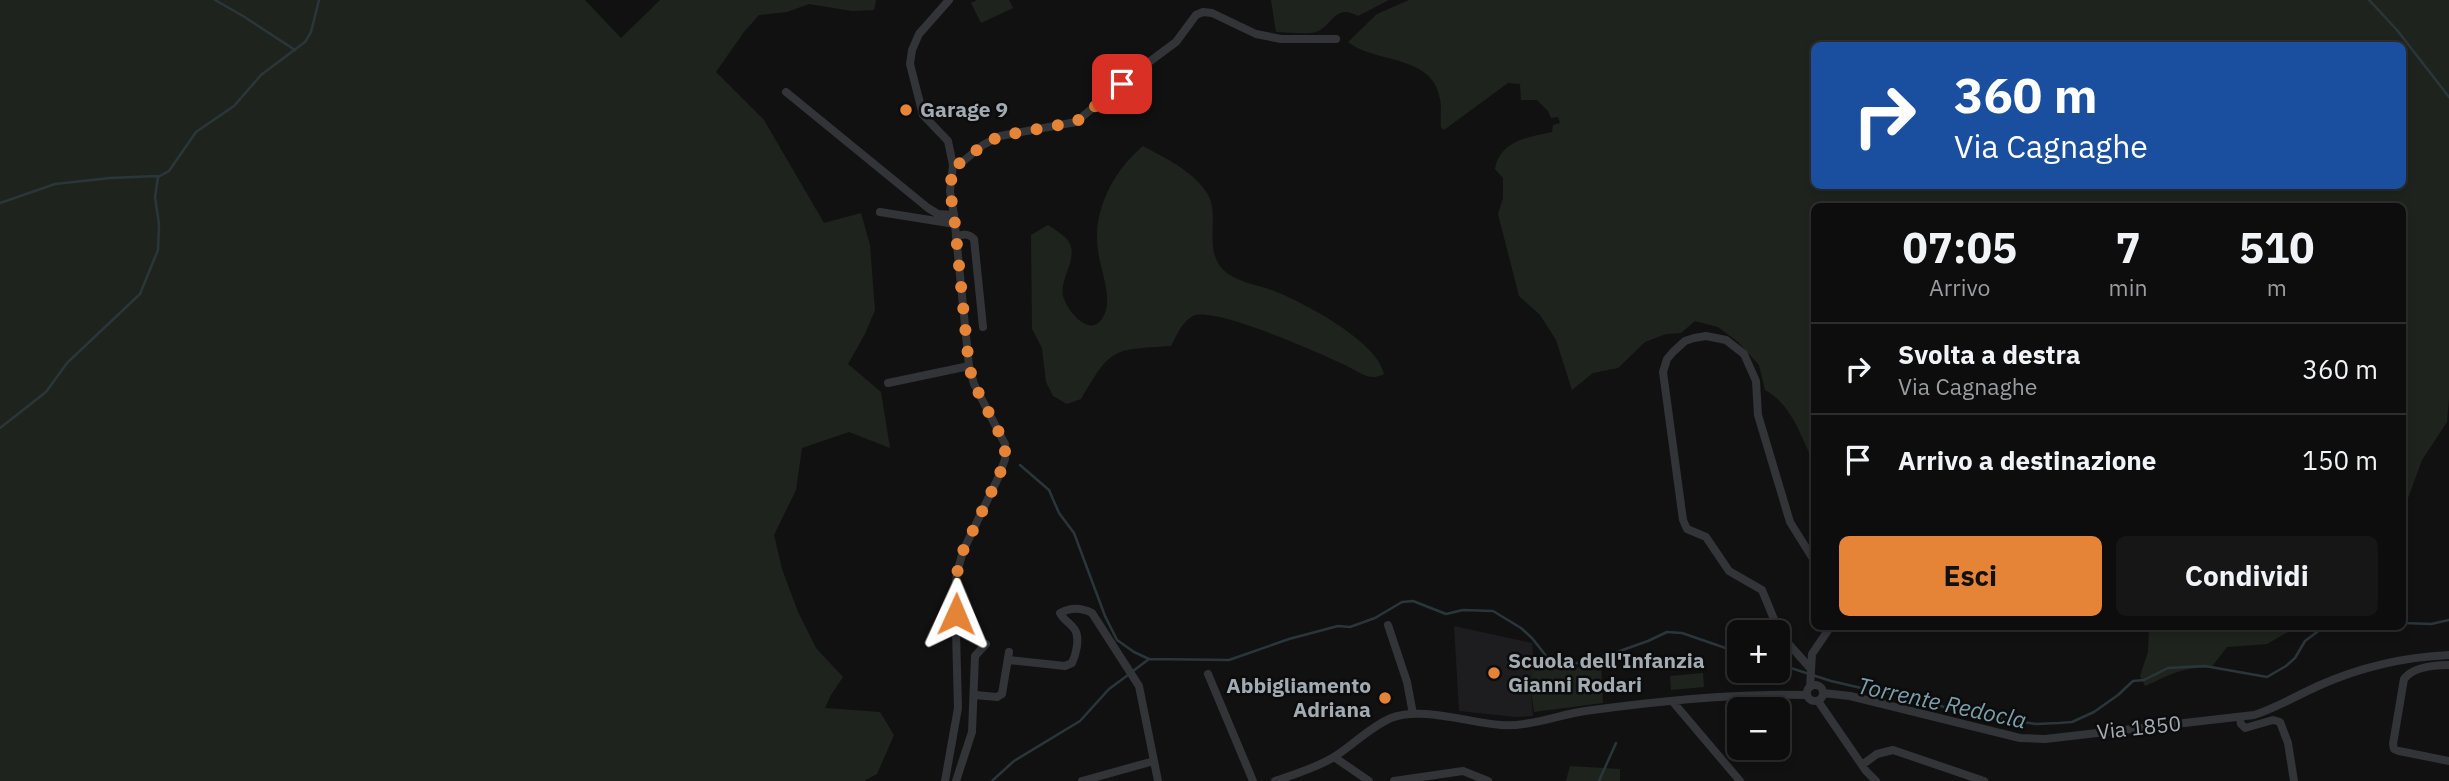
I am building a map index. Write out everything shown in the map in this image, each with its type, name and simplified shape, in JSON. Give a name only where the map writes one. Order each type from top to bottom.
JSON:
[{"type":"street","points":[[945,781],[958,708],[955,594],[957,573],[963,551],[1005,459],[1005,444],[974,384],[969,366],[950,191],[953,165],[946,138],[923,115],[910,64],[912,50],[919,34],[949,0]]},
{"type":"street","points":[[953,165],[961,163],[983,145],[1000,136],[1076,122],[1176,42],[1196,15],[1203,12],[1212,13],[1256,34],[1269,37],[1336,38]]},
{"type":"street","points":[[786,92],[928,208],[955,219]]},
{"type":"street","points":[[880,212],[955,219]]},
{"type":"street","points":[[956,237],[964,234],[974,239],[983,327]]},
{"type":"street","points":[[1811,556],[1790,522],[1758,419],[1756,381],[1750,364],[1736,345],[1714,337],[1690,340],[1678,346],[1667,359],[1663,372],[1683,520],[1687,529],[1706,537],[1730,571],[1762,590],[1778,629],[1811,669]]},
{"type":"street","points":[[888,383],[969,366]]},
{"type":"street","points":[[975,695],[997,697],[1003,694],[1009,656],[1065,666],[1072,663],[1077,636],[1074,628],[1060,613],[1083,608],[1092,612],[1137,683],[1158,781]]},
{"type":"street","points":[[1388,625],[1407,682],[1413,715]]},
{"type":"street","points":[[1809,687],[1814,649],[1828,630]]},
{"type":"street","points":[[956,781],[972,733],[975,656],[986,644]]},
{"type":"street","points":[[2447,660],[2418,669],[2404,678],[2393,744],[2394,749],[2399,751],[2449,761]]},
{"type":"street","name":"Via 1850","points":[[1809,687],[1811,700],[1850,696],[2020,738],[2034,739],[2240,718],[2275,708],[2316,686],[2350,673],[2379,665],[2447,660]]},
{"type":"street","points":[[1208,674],[1253,781]]},
{"type":"street","name":"Via 1850","points":[[1275,781],[1334,757],[1391,718],[1413,715],[1504,725],[1582,711],[1771,694],[1819,685],[1821,697]]},
{"type":"street","points":[[1821,697],[1861,765],[1875,781]]},
{"type":"street","points":[[1673,702],[1741,781]]},
{"type":"street","points":[[2240,718],[2245,728],[2273,720],[2280,722],[2288,743],[2294,781]]},
{"type":"street","points":[[1861,765],[1882,752],[1893,750],[1984,781]]},
{"type":"street","points":[[1334,757],[1369,781]]},
{"type":"street","points":[[1082,781],[1154,761]]},
{"type":"street","points":[[1394,781],[1463,771],[1488,781]]},
{"type":"shaded area","points":[[0,0],[585,0],[621,38],[660,0],[876,0],[874,10],[852,11],[809,4],[787,12],[759,15],[716,72],[764,120],[824,223],[861,213],[870,245],[875,310],[848,364],[881,392],[890,448],[849,432],[802,448],[796,490],[774,535],[782,569],[798,612],[816,648],[843,677],[825,708],[880,712],[894,735],[877,774],[864,781],[0,781]]},
{"type":"shaded area","points":[[977,0],[1009,0],[1013,8],[981,23],[971,3]]},
{"type":"shaded area","points":[[1271,0],[1389,0],[1358,16],[1344,12],[1316,32],[1301,33],[1276,32]]},
{"type":"shaded area","points":[[1409,0],[2449,0],[2447,422],[2422,460],[2406,504],[2406,203],[1811,203],[1811,456],[1783,404],[1765,390],[1759,365],[1738,342],[1718,327],[1695,321],[1681,333],[1666,334],[1645,342],[1618,368],[1593,373],[1572,390],[1556,340],[1540,315],[1519,296],[1498,214],[1503,198],[1503,178],[1495,169],[1498,160],[1509,146],[1552,132],[1553,125],[1560,123],[1558,117],[1551,118],[1537,100],[1521,100],[1520,84],[1508,83],[1444,130],[1441,127],[1440,99],[1427,74],[1348,42],[1377,14]]},
{"type":"shaded area","points":[[1143,146],[1186,172],[1207,193],[1213,212],[1215,255],[1227,273],[1290,298],[1322,315],[1369,349],[1384,374],[1366,376],[1268,332],[1205,315],[1193,316],[1185,322],[1171,346],[1115,354],[1100,369],[1081,399],[1067,404],[1053,396],[1046,382],[1042,348],[1032,329],[1031,235],[1048,225],[1066,238],[1072,253],[1063,284],[1064,299],[1077,318],[1083,323],[1095,325],[1107,306],[1097,235],[1102,206],[1114,179]]},
{"type":"shaded area","name":"Scuola dell'Infanzia Gianni Rodari","points":[[1454,626],[1532,643],[1534,661],[1530,684],[1533,716],[1515,717],[1459,711]]},
{"type":"shaded area","points":[[2149,630],[2292,630],[2267,644],[2227,647],[2211,668],[2184,670],[2145,686],[2140,676],[2148,652]]},
{"type":"shaded area","points":[[1534,661],[1542,666],[1558,669],[1601,663],[1603,703],[1534,712],[1530,684]]},
{"type":"shaded area","points":[[1703,673],[1704,687],[1671,690],[1670,676]]},
{"type":"shaded area","points":[[1570,766],[1620,769],[1620,781],[1566,781]]},
{"type":"waterway","points":[[215,0],[295,50]]},
{"type":"waterway","points":[[0,428],[46,392],[67,363],[140,294],[158,250],[159,224],[155,197],[158,177],[169,171],[196,132],[234,106],[261,75],[305,42],[311,32],[319,0]]},
{"type":"waterway","points":[[2369,0],[2397,30],[2449,97]]},
{"type":"waterway","points":[[0,203],[55,184],[157,176]]},
{"type":"waterway","points":[[1020,465],[1049,490],[1059,513],[1074,533],[1105,616],[1117,640],[1149,659]]},
{"type":"waterway","name":"Torrente Redocla","points":[[1133,671],[1149,659],[1229,660],[1289,639],[1338,626],[1350,627],[1375,618],[1402,602],[1413,601],[1446,614],[1463,610],[1493,611],[1521,628],[1550,661],[1556,664],[1573,664],[1600,658],[1667,632],[1682,633],[1727,649]]},
{"type":"waterway","name":"Torrente Redocla","points":[[2406,623],[2431,624],[2449,620]]},
{"type":"waterway","name":"Torrente Redocla","points":[[1790,668],[1831,681],[1900,694],[1961,712],[2036,724],[2059,723],[2072,722],[2094,712],[2133,681],[2144,680],[2168,668],[2205,666],[2267,677],[2295,658],[2305,641],[2320,630]]},
{"type":"waterway","name":"Torrente Redocla","points":[[992,781],[1014,761],[1080,721],[1109,689],[1128,675]]},
{"type":"waterway","points":[[1599,781],[1616,743]]},
{"type":"place","name":"Garage 9","points":[[906,110]]},
{"type":"place","name":"Scuola dell'Infanzia Gianni Rodari","points":[[1494,673]]},
{"type":"place","name":"Abbigliamento Adriana","points":[[1385,698]]},
{"type":"route","points":[[956,614],[957,573],[963,551],[999,476],[1005,459],[1005,444],[974,384],[969,366],[950,191],[953,165],[961,163],[983,145],[1000,136],[1076,122],[1122,84]]}]
